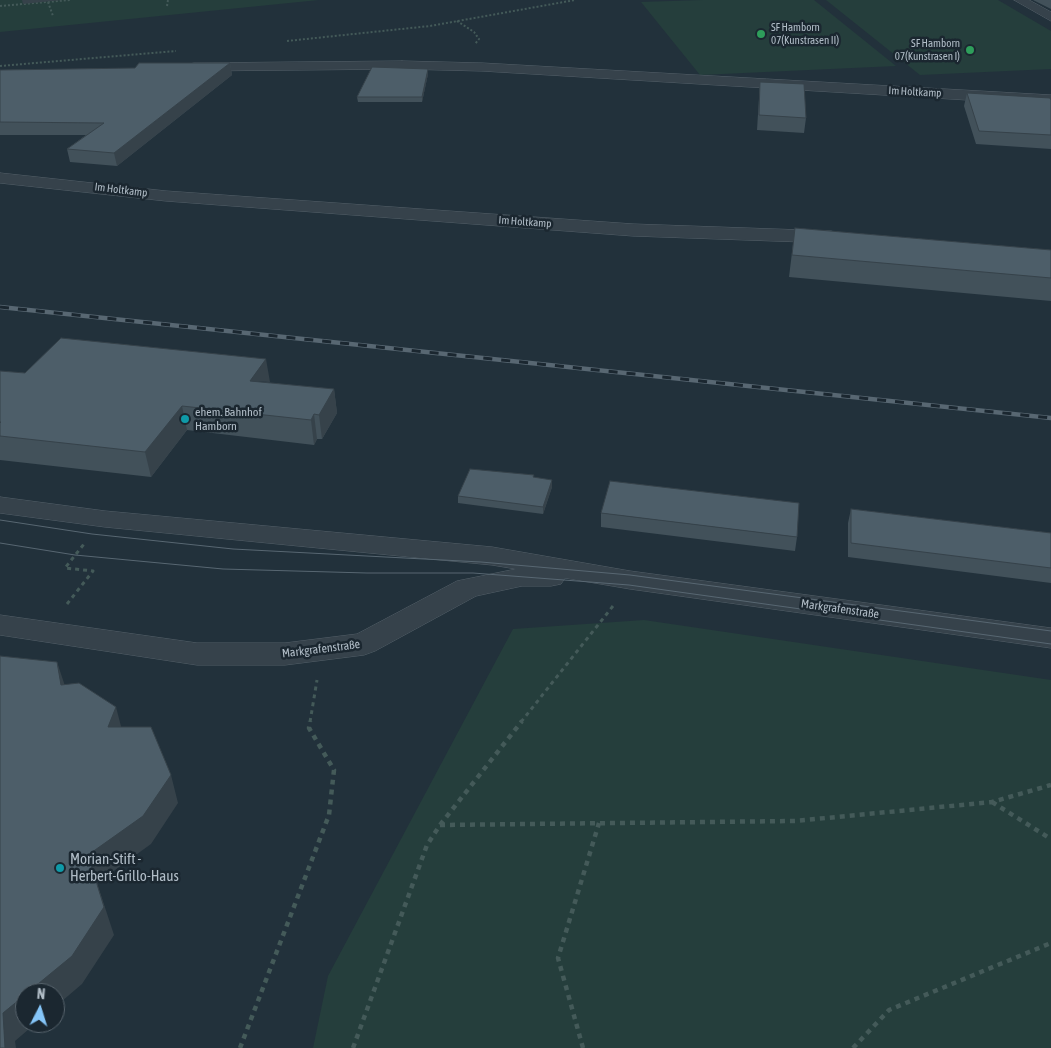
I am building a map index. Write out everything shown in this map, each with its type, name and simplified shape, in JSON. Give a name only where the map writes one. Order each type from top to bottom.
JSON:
[{"type":"street","points":[[1020,0],[1047,13]]},
{"type":"street","name":"Im Holtkamp","points":[[176,68],[287,65],[482,67],[1051,100]]},
{"type":"street","name":"Im Holtkamp","points":[[0,178],[166,196],[623,229],[850,238]]},
{"type":"street","name":"Markgrafenstraße","points":[[0,505],[106,519],[492,556],[630,580],[1051,638]]},
{"type":"street","name":"Markgrafenstraße","points":[[0,625],[197,654],[284,654],[364,644],[467,588],[522,577],[630,580]]},
{"type":"path","points":[[0,6],[70,0]]},
{"type":"path","points":[[166,6],[168,0]]},
{"type":"path","points":[[288,41],[430,26],[575,0]]},
{"type":"path","points":[[48,2],[54,16]]},
{"type":"path","points":[[0,66],[178,50]]},
{"type":"path","points":[[44,632],[93,571],[66,568],[106,519]]},
{"type":"path","points":[[353,1048],[427,845],[440,825],[629,585],[630,580]]},
{"type":"path","points":[[240,1048],[329,815],[334,770],[309,728],[322,649]]},
{"type":"path","points":[[440,825],[795,821],[992,802],[1051,785]]},
{"type":"path","points":[[992,802],[1051,839]]},
{"type":"path","points":[[583,1048],[558,958],[599,823]]},
{"type":"path","points":[[852,1048],[889,1010],[1051,943]]},
{"type":"green space","points":[[0,0],[319,0],[0,32]]},
{"type":"green space","name":"SF Hamborn 07(Kunstrasen II)","points":[[814,0],[896,66],[700,75],[641,2]]},
{"type":"green space","name":"SF Hamborn 07(Kunstrasen I)","points":[[826,0],[998,0],[1051,31],[1051,69],[920,75]]},
{"type":"green space","points":[[644,620],[1051,680],[1051,1048],[313,1048],[328,976],[513,629]]},
{"type":"building","points":[[139,63],[230,63],[114,153],[67,149],[104,123],[0,122],[0,70],[135,68]]},
{"type":"building","points":[[372,67],[428,69],[422,97],[357,97]]},
{"type":"building","points":[[760,82],[804,84],[806,118],[759,115]]},
{"type":"building","points":[[967,93],[1050,98],[1051,135],[979,131]]},
{"type":"building","points":[[795,228],[1051,250],[1051,278],[792,255]]},
{"type":"building","name":"ehem. Bahnhof Hamborn","points":[[61,338],[266,359],[250,381],[334,389],[319,415],[314,414],[311,420],[182,406],[145,452],[0,436],[0,371],[25,373]]},
{"type":"building","points":[[470,469],[534,475],[533,477],[552,480],[543,507],[458,496]]},
{"type":"building","points":[[610,481],[799,503],[797,537],[601,513]]},
{"type":"building","points":[[851,509],[1051,533],[1051,568],[851,543]]},
{"type":"building","name":"Morian-Stift - Herbert-Grillo-Haus","points":[[0,656],[57,662],[61,685],[79,683],[116,707],[108,727],[151,727],[171,775],[143,816],[88,855],[104,907],[72,956],[39,983],[15,983],[15,1003],[3,1013],[5,1048],[0,1048]]},
{"type":"tram line","points":[[0,520],[92,534],[233,549],[481,562],[630,575],[1051,631]]},
{"type":"tram line","points":[[0,543],[75,555],[223,569],[367,573],[473,573],[629,585],[1051,644]]},
{"type":"railway","points":[[0,307],[1051,418]]},
{"type":"place","name":"SF Hamborn 07(Kunstrasen II)","points":[[761,34]]},
{"type":"place","name":"SF Hamborn 07(Kunstrasen I)","points":[[970,50]]},
{"type":"place","name":"ehem. Bahnhof Hamborn","points":[[185,419]]},
{"type":"place","name":"Morian-Stift - Herbert-Grillo-Haus","points":[[60,868]]}]
